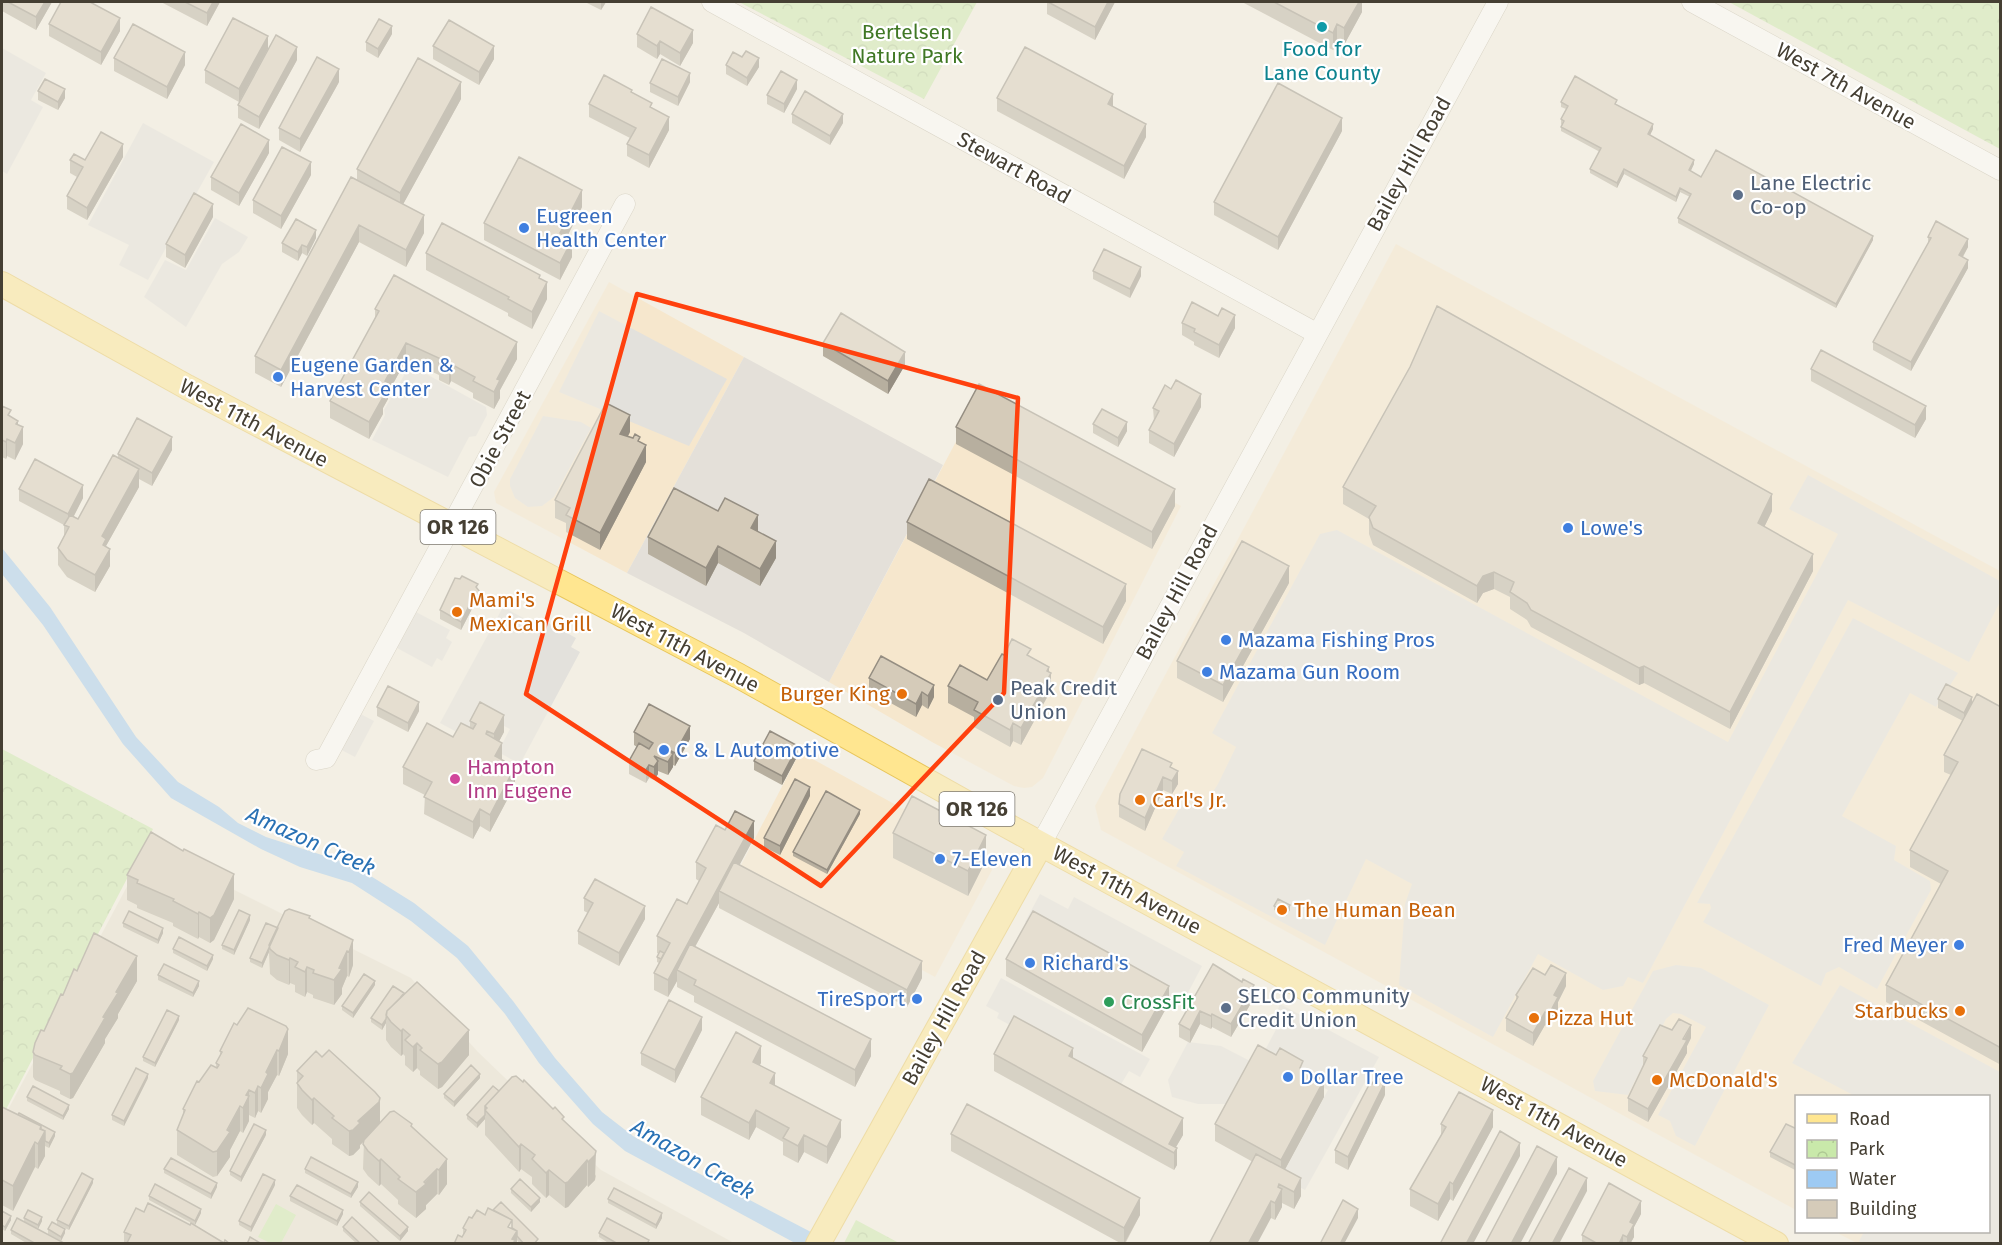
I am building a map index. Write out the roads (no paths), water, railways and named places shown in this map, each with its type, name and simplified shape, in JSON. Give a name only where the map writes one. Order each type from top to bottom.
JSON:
[{"type":"main road","name":"West 11th Avenue","points":[[2,284],[187,387],[739,676],[1041,844],[1776,1244]]},
{"type":"main road","name":"Bailey Hill Road","points":[[819,1244],[1041,844]]},
{"type":"street","name":"Stewart Road","points":[[712,2],[1316,333]]},
{"type":"street","name":"Bailey Hill Road","points":[[1041,844],[1316,333],[1498,2]]},
{"type":"street","name":"West 7th Avenue","points":[[1692,2],[2001,170]]},
{"type":"street","name":"Obie Street","points":[[316,760],[326,758],[414,591],[454,525],[625,204]]},
{"type":"water","points":[[2,548],[50,607],[136,737],[178,782],[219,807],[238,823],[266,837],[353,865],[414,903],[468,946],[555,1058],[602,1112],[633,1136],[679,1163],[832,1243],[795,1243],[625,1151],[593,1124],[539,1063],[505,1014],[457,958],[411,921],[352,883],[300,867],[261,849],[171,798],[123,744],[43,625],[2,574]]},
{"type":"place","name":"Food for Lane County","points":[[1322,27]]},
{"type":"place","name":"Lane Electric Co-op","points":[[1738,195]]},
{"type":"place","name":"Eugreen Health Center","points":[[524,228]]},
{"type":"place","name":"Eugene Garden & Harvest Center","points":[[278,377]]},
{"type":"place","name":"Lowe's","points":[[1568,528]]},
{"type":"place","name":"Mami's Mexican Grill","points":[[457,612]]},
{"type":"place","name":"Mazama Fishing Pros","points":[[1226,640]]},
{"type":"place","name":"Mazama Gun Room","points":[[1207,672]]},
{"type":"place","name":"Burger King","points":[[902,694]]},
{"type":"place","name":"Peak Credit Union","points":[[998,700]]},
{"type":"place","name":"C & L Automotive","points":[[664,750]]},
{"type":"place","name":"Hampton Inn Eugene","points":[[455,779]]},
{"type":"place","name":"Carl's Jr.","points":[[1140,800]]},
{"type":"place","name":"7-Eleven","points":[[940,859]]},
{"type":"place","name":"The Human Bean","points":[[1282,910]]},
{"type":"place","name":"Fred Meyer","points":[[1959,945]]},
{"type":"place","name":"Richard's","points":[[1030,963]]},
{"type":"place","name":"TireSport","points":[[917,999]]},
{"type":"place","name":"CrossFit","points":[[1109,1002]]},
{"type":"place","name":"SELCO Community Credit Union","points":[[1226,1008]]},
{"type":"place","name":"Starbucks","points":[[1960,1011]]},
{"type":"place","name":"Pizza Hut","points":[[1534,1018]]},
{"type":"place","name":"Dollar Tree","points":[[1288,1077]]},
{"type":"place","name":"McDonald's","points":[[1657,1080]]},
{"type":"park label","name":"Bertelsen Nature Park","points":[[907,44]]},
{"type":"water label","name":"Amazon Creek","points":[[311,841]]},
{"type":"water label","name":"Amazon Creek","points":[[693,1159]]}]
